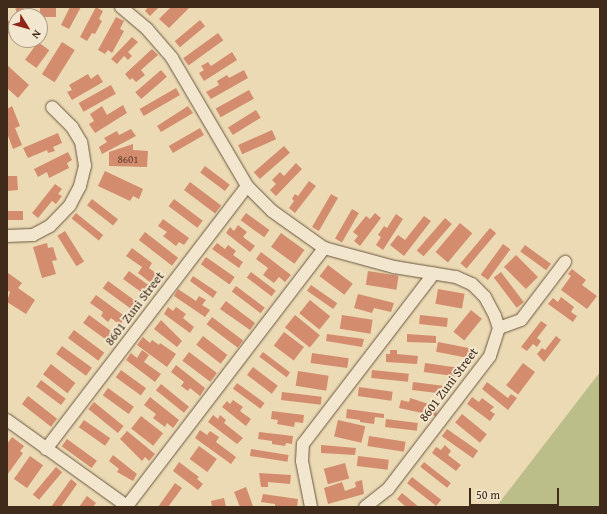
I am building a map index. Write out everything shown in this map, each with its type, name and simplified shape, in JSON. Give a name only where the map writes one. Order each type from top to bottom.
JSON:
[{"type":"street","points":[[121,7],[147,29],[172,58],[247,186],[272,211],[324,248],[372,262],[456,277],[481,291],[495,316],[499,328],[521,320],[565,262]]},
{"type":"street","points":[[7,236],[33,235],[50,226],[70,204],[80,186],[85,166],[81,142],[72,127],[52,107]]},
{"type":"street","name":"8601 Zuni Street","points":[[46,449],[247,186]]},
{"type":"street","points":[[7,420],[128,507],[324,248]]},
{"type":"street","points":[[311,507],[302,461],[303,444],[434,273]]},
{"type":"street","name":"8601 Zuni Street","points":[[365,507],[388,489],[490,356],[499,328]]},
{"type":"green space","points":[[600,372],[600,507],[496,507]]},
{"type":"building","points":[[56,7],[56,17],[48,17],[48,8],[40,8]]},
{"type":"building","points":[[70,7],[81,7],[69,29],[61,25]]},
{"type":"building","points":[[96,7],[103,11],[99,19],[102,21],[95,34],[92,33],[87,41],[80,37]]},
{"type":"building","points":[[148,7],[159,7],[150,16],[145,11]]},
{"type":"building","points":[[171,7],[190,7],[169,28],[159,19]]},
{"type":"building","points":[[116,17],[124,21],[120,29],[124,31],[112,53],[108,50],[105,54],[98,50]]},
{"type":"building","points":[[7,19],[8,34],[7,33]]},
{"type":"building","points":[[200,20],[205,26],[180,47],[175,41]]},
{"type":"building","points":[[218,33],[223,40],[189,66],[183,58]]},
{"type":"building","points":[[132,37],[138,42],[128,52],[132,56],[128,60],[124,56],[117,64],[111,59]]},
{"type":"building","points":[[62,42],[75,50],[55,82],[42,74]]},
{"type":"building","points":[[34,48],[46,48],[49,50],[36,68],[25,60]]},
{"type":"building","points":[[152,49],[158,55],[141,70],[145,75],[136,82],[132,78],[130,80],[125,74]]},
{"type":"building","points":[[232,52],[237,60],[204,81],[199,73],[204,70],[201,66],[208,62],[211,66]]},
{"type":"building","points":[[7,65],[29,85],[18,98],[7,88]]},
{"type":"building","points":[[161,70],[167,77],[141,99],[135,92]]},
{"type":"building","points":[[244,70],[248,78],[211,99],[206,92],[219,85],[217,81],[227,75],[229,78]]},
{"type":"building","points":[[88,74],[91,79],[98,74],[103,82],[72,100],[67,92],[72,90],[69,85]]},
{"type":"building","points":[[111,85],[116,94],[83,112],[79,103]]},
{"type":"building","points":[[176,88],[180,95],[144,116],[140,109]]},
{"type":"building","points":[[249,90],[254,99],[221,117],[216,108]]},
{"type":"building","points":[[123,105],[127,113],[95,133],[89,124],[94,121],[90,114],[102,106],[107,115]]},
{"type":"building","points":[[12,106],[20,126],[15,128],[22,145],[13,149],[7,133],[7,109]]},
{"type":"building","points":[[188,106],[193,113],[161,132],[157,126]]},
{"type":"building","points":[[256,110],[261,118],[233,135],[228,127]]},
{"type":"building","points":[[200,128],[204,135],[173,153],[169,146]]},
{"type":"building","points":[[131,129],[136,136],[102,154],[99,147],[107,142],[104,138],[117,131],[119,135]]},
{"type":"building","points":[[272,130],[276,139],[242,154],[238,145]]},
{"type":"building","points":[[58,133],[62,143],[53,147],[55,151],[48,153],[47,150],[28,158],[23,148]]},
{"type":"building","points":[[133,144],[133,150],[148,151],[147,167],[109,166],[109,152]]},
{"type":"building","points":[[284,146],[290,153],[260,179],[254,172]]},
{"type":"building","points":[[68,152],[72,160],[67,163],[69,168],[49,178],[47,172],[38,177],[34,169]]},
{"type":"building","points":[[296,163],[302,169],[276,196],[270,190],[276,184],[272,180],[280,172],[284,176]]},
{"type":"building","points":[[205,166],[230,185],[225,191],[200,172]]},
{"type":"building","points":[[105,171],[143,189],[139,199],[133,196],[130,201],[98,186]]},
{"type":"building","points":[[7,176],[17,176],[18,190],[7,191]]},
{"type":"building","points":[[309,181],[316,186],[295,213],[289,208],[294,201],[292,199],[295,194],[298,196]]},
{"type":"building","points":[[190,182],[221,205],[215,213],[184,190]]},
{"type":"building","points":[[55,184],[62,189],[58,194],[62,196],[56,204],[52,201],[38,218],[32,213]]},
{"type":"building","points":[[331,194],[338,198],[319,231],[312,227]]},
{"type":"building","points":[[92,199],[118,219],[113,226],[87,205]]},
{"type":"building","points":[[174,199],[203,221],[197,228],[169,206]]},
{"type":"building","points":[[352,209],[359,213],[342,242],[335,238]]},
{"type":"building","points":[[7,211],[23,211],[23,220],[7,220]]},
{"type":"building","points":[[76,213],[103,235],[99,240],[72,218]]},
{"type":"building","points":[[246,213],[269,230],[264,237],[241,220]]},
{"type":"building","points":[[375,213],[381,218],[360,246],[354,241],[358,236],[353,232],[366,216],[370,219]]},
{"type":"building","points":[[396,214],[403,219],[383,250],[376,245],[381,237],[378,235],[384,226],[387,228]]},
{"type":"building","points":[[424,216],[431,221],[404,256],[390,245],[398,235],[405,240]]},
{"type":"building","points":[[445,218],[452,224],[424,256],[417,250]]},
{"type":"building","points":[[163,219],[189,238],[184,245],[179,242],[176,246],[163,236],[167,232],[158,226]]},
{"type":"building","points":[[460,223],[472,233],[448,262],[436,252]]},
{"type":"building","points":[[238,225],[247,232],[243,237],[255,246],[250,252],[226,233],[230,227],[234,231]]},
{"type":"building","points":[[490,228],[496,233],[467,268],[460,263]]},
{"type":"building","points":[[65,231],[84,262],[76,266],[57,236]]},
{"type":"building","points":[[145,232],[178,258],[172,266],[139,240]]},
{"type":"building","points":[[281,233],[304,250],[294,264],[271,247]]},
{"type":"building","points":[[47,243],[48,248],[53,247],[57,260],[52,261],[56,274],[42,278],[33,247]]},
{"type":"building","points":[[217,243],[225,249],[228,245],[236,251],[233,255],[243,262],[239,268],[212,249]]},
{"type":"building","points":[[503,244],[510,249],[488,280],[481,275]]},
{"type":"building","points":[[525,245],[551,264],[546,270],[520,251]]},
{"type":"building","points":[[132,248],[152,263],[149,268],[157,274],[151,283],[138,273],[142,267],[126,256]]},
{"type":"building","points":[[261,252],[291,275],[285,282],[279,277],[274,283],[263,275],[268,268],[256,259]]},
{"type":"building","points":[[516,255],[538,277],[526,289],[504,267]]},
{"type":"building","points":[[206,257],[235,277],[230,284],[201,264]]},
{"type":"building","points":[[328,265],[353,284],[344,295],[320,276]]},
{"type":"building","points":[[572,269],[586,280],[582,285],[597,296],[587,309],[561,290],[571,276],[568,274]]},
{"type":"building","points":[[129,271],[150,286],[144,294],[123,279]]},
{"type":"building","points":[[368,271],[399,276],[396,290],[366,285]]},
{"type":"building","points":[[251,272],[276,291],[272,296],[247,278]]},
{"type":"building","points":[[501,272],[524,302],[517,308],[494,277]]},
{"type":"building","points":[[8,273],[22,283],[18,288],[35,300],[26,314],[7,302],[10,292],[7,290]]},
{"type":"building","points":[[193,276],[217,292],[213,298],[190,281]]},
{"type":"building","points":[[108,281],[138,303],[133,310],[103,288]]},
{"type":"building","points":[[311,285],[337,303],[333,309],[307,291]]},
{"type":"building","points":[[236,286],[265,308],[261,313],[232,292]]},
{"type":"building","points":[[178,289],[196,301],[199,296],[206,300],[202,305],[210,310],[205,317],[174,296]]},
{"type":"building","points":[[438,289],[465,294],[462,308],[435,304]]},
{"type":"building","points":[[358,294],[394,303],[391,312],[374,308],[372,313],[354,308]]},
{"type":"building","points":[[96,295],[126,317],[120,325],[111,318],[108,322],[101,316],[103,312],[90,303]]},
{"type":"building","points":[[561,297],[574,307],[571,312],[577,316],[573,322],[548,304],[553,298],[558,302]]},
{"type":"building","points":[[310,300],[330,316],[320,330],[299,313]]},
{"type":"building","points":[[226,301],[255,323],[250,330],[220,309]]},
{"type":"building","points":[[168,307],[173,311],[176,307],[186,314],[183,318],[194,327],[190,333],[164,314]]},
{"type":"building","points":[[471,310],[482,319],[464,341],[453,332]]},
{"type":"building","points":[[89,315],[114,333],[108,341],[83,323]]},
{"type":"building","points":[[295,315],[320,335],[310,348],[285,327]]},
{"type":"building","points":[[342,315],[373,320],[370,334],[340,329]]},
{"type":"building","points":[[420,315],[448,318],[447,327],[419,324]]},
{"type":"building","points":[[212,317],[243,340],[238,348],[207,324]]},
{"type":"building","points":[[161,320],[182,341],[177,347],[154,329]]},
{"type":"building","points":[[541,321],[547,325],[537,338],[541,341],[537,347],[533,344],[527,351],[521,347]]},
{"type":"building","points":[[74,330],[104,353],[98,361],[68,338]]},
{"type":"building","points":[[284,332],[304,347],[294,361],[274,346]]},
{"type":"building","points":[[327,334],[364,339],[362,347],[326,341]]},
{"type":"building","points":[[407,334],[436,336],[436,343],[407,342]]},
{"type":"building","points":[[203,336],[227,355],[221,364],[196,345]]},
{"type":"building","points":[[556,336],[561,340],[544,362],[537,354],[542,348],[545,350]]},
{"type":"building","points":[[143,337],[150,343],[152,340],[159,345],[160,343],[176,354],[167,367],[137,345]]},
{"type":"building","points":[[438,342],[475,349],[473,359],[436,352]]},
{"type":"building","points":[[62,346],[92,368],[86,376],[56,354]]},
{"type":"building","points":[[142,350],[149,355],[144,362],[161,374],[155,382],[126,360],[131,353],[137,358]]},
{"type":"building","points":[[390,350],[397,350],[397,354],[418,356],[417,364],[386,362],[386,354],[390,354]]},
{"type":"building","points":[[189,352],[217,373],[210,382],[182,361]]},
{"type":"building","points":[[263,352],[290,372],[287,377],[259,357]]},
{"type":"building","points":[[312,353],[349,358],[347,368],[311,363]]},
{"type":"building","points":[[425,363],[462,368],[460,377],[424,372]]},
{"type":"building","points":[[523,363],[535,372],[518,394],[506,385]]},
{"type":"building","points":[[51,364],[75,383],[67,393],[43,374]]},
{"type":"building","points":[[176,365],[205,388],[200,396],[190,388],[188,391],[181,386],[184,382],[171,372]]},
{"type":"building","points":[[253,367],[278,386],[272,394],[247,375]]},
{"type":"building","points":[[121,370],[146,388],[141,396],[116,377]]},
{"type":"building","points":[[372,370],[409,374],[408,382],[371,378]]},
{"type":"building","points":[[298,371],[329,376],[326,391],[296,386]]},
{"type":"building","points":[[41,380],[66,399],[61,405],[36,386]]},
{"type":"building","points":[[413,382],[445,386],[444,394],[412,390]]},
{"type":"building","points":[[487,382],[508,398],[511,394],[517,398],[508,410],[482,389]]},
{"type":"building","points":[[237,383],[265,403],[260,409],[233,389]]},
{"type":"building","points":[[161,384],[189,407],[184,413],[156,390]]},
{"type":"building","points":[[359,387],[393,392],[391,401],[358,396]]},
{"type":"building","points":[[108,388],[134,407],[129,414],[103,395]]},
{"type":"building","points":[[282,392],[322,397],[321,405],[281,400]]},
{"type":"building","points":[[28,396],[57,419],[51,427],[22,404]]},
{"type":"building","points":[[150,397],[179,420],[173,428],[167,423],[165,427],[153,418],[156,414],[144,405]]},
{"type":"building","points":[[472,397],[479,402],[482,398],[494,407],[490,411],[495,414],[490,421],[467,404]]},
{"type":"building","points":[[410,398],[438,407],[436,416],[399,408],[401,400],[409,402]]},
{"type":"building","points":[[233,400],[243,407],[240,411],[251,419],[246,426],[222,407],[227,401],[230,404]]},
{"type":"building","points":[[94,402],[124,426],[118,433],[88,409]]},
{"type":"building","points":[[347,409],[384,414],[384,418],[375,417],[374,424],[360,422],[360,420],[346,418]]},
{"type":"building","points":[[272,411],[304,415],[303,423],[295,422],[294,427],[277,424],[278,420],[271,419]]},
{"type":"building","points":[[462,414],[487,434],[480,443],[455,423]]},
{"type":"building","points":[[213,415],[218,419],[220,415],[226,420],[224,423],[243,438],[237,444],[208,422]]},
{"type":"building","points":[[141,416],[163,433],[153,446],[131,429]]},
{"type":"building","points":[[386,419],[418,423],[417,431],[385,427]]},
{"type":"building","points":[[84,420],[110,438],[105,446],[79,427]]},
{"type":"building","points":[[338,420],[365,426],[361,443],[334,437]]},
{"type":"building","points":[[447,429],[478,451],[473,458],[442,436]]},
{"type":"building","points":[[200,430],[207,435],[210,431],[219,437],[216,442],[236,457],[231,464],[195,438]]},
{"type":"building","points":[[127,431],[155,454],[149,461],[145,457],[142,461],[120,439]]},
{"type":"building","points":[[259,432],[293,436],[292,444],[286,443],[285,446],[272,444],[272,441],[258,439]]},
{"type":"building","points":[[369,436],[406,442],[404,452],[367,446]]},
{"type":"building","points":[[12,437],[24,446],[20,451],[23,453],[7,475],[7,444]]},
{"type":"building","points":[[67,439],[97,461],[92,468],[62,446]]},
{"type":"building","points":[[321,445],[356,448],[355,455],[321,453]]},
{"type":"building","points":[[445,445],[451,451],[448,455],[461,465],[456,471],[432,453],[436,447],[441,450]]},
{"type":"building","points":[[199,446],[217,459],[207,472],[190,459]]},
{"type":"building","points":[[251,449],[289,455],[287,462],[250,456]]},
{"type":"building","points":[[113,455],[137,474],[133,481],[117,472],[119,469],[109,461]]},
{"type":"building","points":[[30,456],[43,465],[27,488],[14,479]]},
{"type":"building","points":[[358,456],[389,460],[388,470],[357,466]]},
{"type":"building","points":[[179,462],[199,477],[197,479],[203,484],[198,490],[173,471]]},
{"type":"building","points":[[424,462],[451,483],[447,488],[420,467]]},
{"type":"building","points":[[345,463],[349,478],[328,484],[324,469]]},
{"type":"building","points":[[56,467],[62,472],[39,500],[33,495]]},
{"type":"building","points":[[259,473],[291,475],[290,484],[268,482],[268,487],[261,487]]},
{"type":"building","points":[[412,477],[441,500],[436,506],[407,483]]},
{"type":"building","points":[[71,479],[77,484],[61,507],[51,507]]},
{"type":"building","points":[[362,480],[364,494],[328,504],[324,488],[342,482],[345,491],[356,487],[355,482]]},
{"type":"building","points":[[175,483],[182,488],[168,507],[158,507]]},
{"type":"building","points":[[246,487],[253,506],[240,507],[234,492]]},
{"type":"building","points":[[402,493],[419,507],[406,507],[397,499]]},
{"type":"building","points":[[263,494],[298,499],[297,507],[275,507],[275,504],[261,502]]},
{"type":"building","points":[[87,496],[96,503],[93,507],[79,507]]},
{"type":"building","points":[[224,498],[226,507],[212,507],[211,501]]}]
